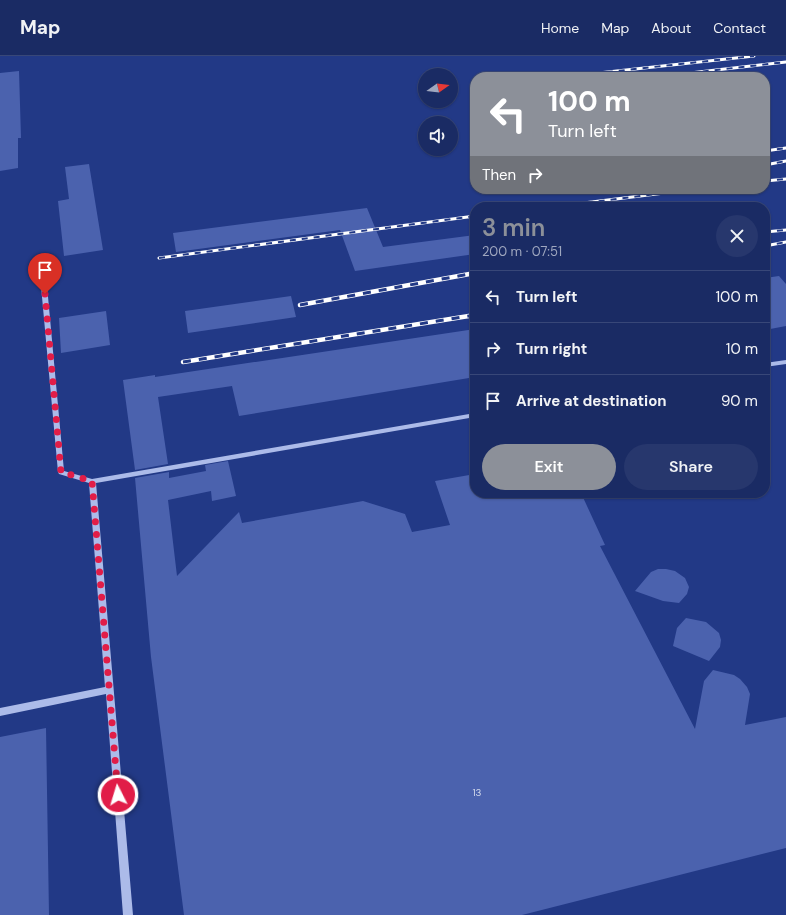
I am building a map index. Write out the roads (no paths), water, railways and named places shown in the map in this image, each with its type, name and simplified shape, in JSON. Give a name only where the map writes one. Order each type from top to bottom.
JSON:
[{"type":"lane","points":[[42,264],[61,472],[92,481],[470,416]]},
{"type":"lane","points":[[770,364],[786,362]]},
{"type":"lane","points":[[92,481],[128,915]]},
{"type":"lane","points":[[0,712],[109,690]]},
{"type":"railway","points":[[608,72],[754,56]]},
{"type":"railway","points":[[699,72],[786,62]]},
{"type":"railway","points":[[770,150],[786,148]]},
{"type":"railway","points":[[770,164],[786,161]]},
{"type":"railway","points":[[770,181],[786,179]]},
{"type":"railway","points":[[592,202],[656,194]]},
{"type":"railway","points":[[159,258],[470,217]]},
{"type":"railway","points":[[770,232],[786,230]]},
{"type":"railway","points":[[770,245],[786,242]]},
{"type":"railway","points":[[300,305],[470,274]]},
{"type":"railway","points":[[183,362],[470,316]]}]
